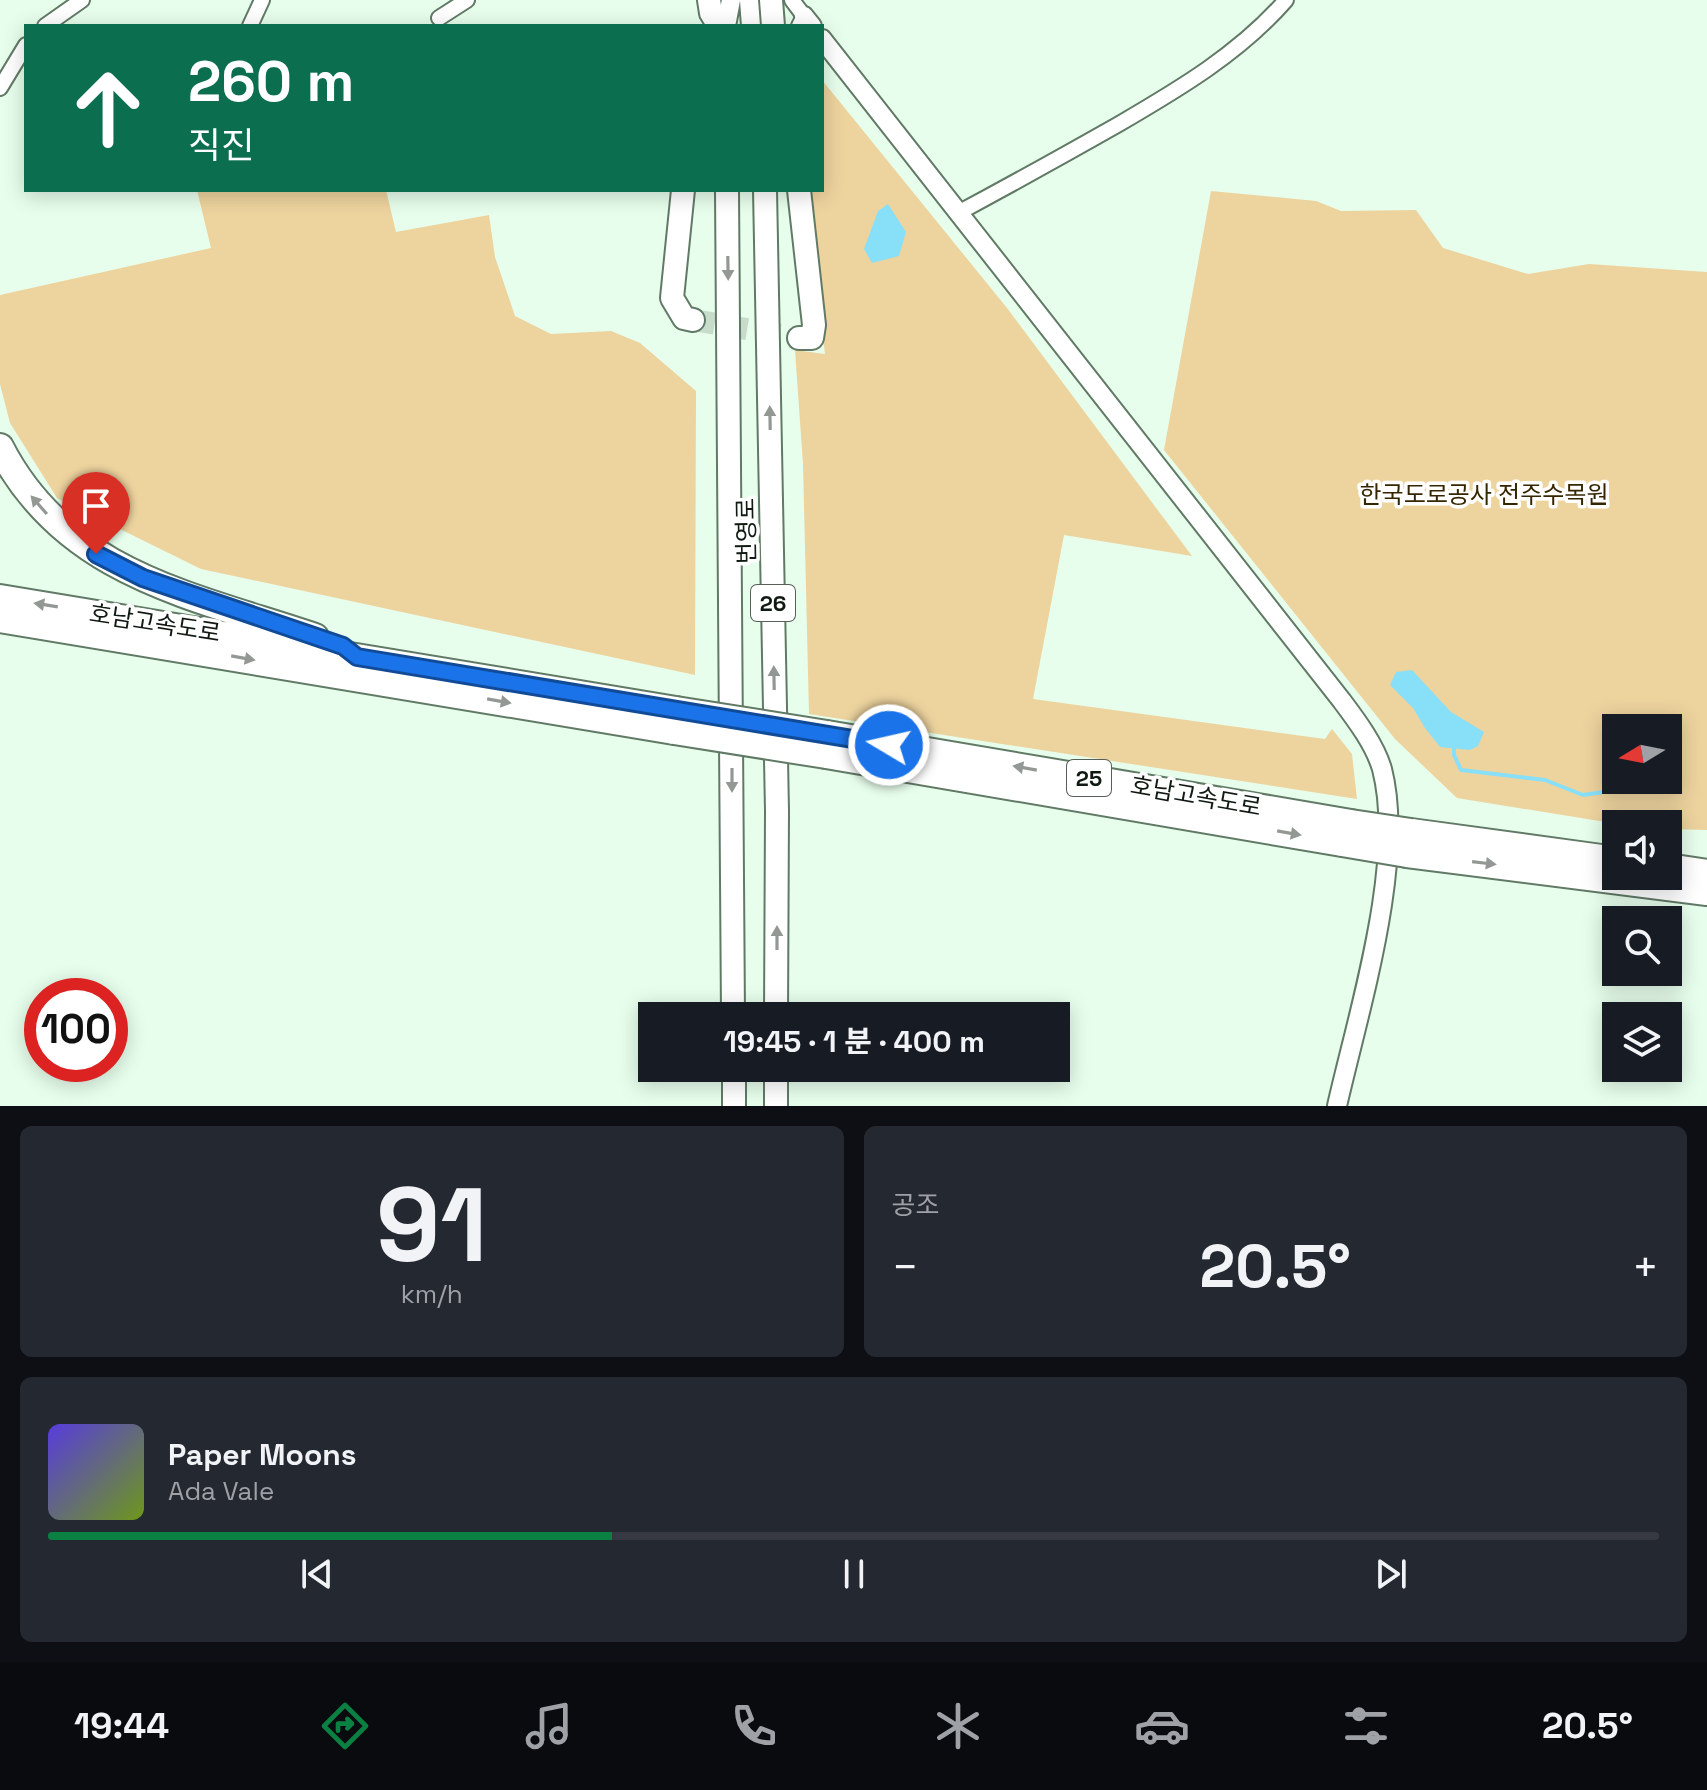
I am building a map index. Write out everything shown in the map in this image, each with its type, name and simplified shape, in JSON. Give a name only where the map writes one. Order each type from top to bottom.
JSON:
[{"type":"highway","points":[[0,447],[39,507],[74,539],[96,554],[143,578],[343,646],[357,657]]},
{"type":"highway","name":"호남고속도로","points":[[0,598],[357,657],[675,721]]},
{"type":"highway","name":"호남고속도로","points":[[0,619],[826,745],[1409,843]]},
{"type":"highway","name":"25","points":[[1409,843],[1602,859]]},
{"type":"highway","name":"25","points":[[1409,843],[1707,892]]},
{"type":"highway","points":[[1682,869],[1707,873]]},
{"type":"main road","points":[[709,0],[711,13],[718,24]]},
{"type":"main road","points":[[771,0],[773,24]]},
{"type":"main road","points":[[683,192],[672,298],[684,318],[693,320]]},
{"type":"main road","name":"번영로","points":[[727,192],[733,1002]]},
{"type":"main road","name":"번영로","points":[[765,192],[777,825],[776,1002]]},
{"type":"main road","points":[[799,192],[814,325],[812,338],[799,338]]},
{"type":"main road","points":[[734,1082],[734,1106]]},
{"type":"main road","points":[[776,1082],[776,1106]]},
{"type":"street","points":[[48,24],[82,0]]},
{"type":"street","points":[[251,24],[262,0]]},
{"type":"street","points":[[439,18],[467,0]]},
{"type":"street","points":[[726,24],[731,0]]},
{"type":"street","points":[[749,0],[751,24]]},
{"type":"street","points":[[792,0],[805,23]]},
{"type":"street","points":[[958,213],[1075,149],[1203,72],[1272,16],[1286,0]]},
{"type":"street","points":[[824,42],[1342,701],[1361,727],[1381,767],[1388,804],[1386,871],[1377,931],[1337,1106]]},
{"type":"street","points":[[0,88],[24,48]]},
{"type":"green space","points":[[824,82],[1007,308],[1192,556],[1064,535],[1033,699],[1325,739],[1332,729],[1352,754],[1357,799],[809,714],[803,464],[795,350],[825,354],[806,192],[824,192]]},
{"type":"green space","name":"한국도로공사 전주수목원","points":[[1211,191],[1316,201],[1341,211],[1416,210],[1443,248],[1528,274],[1589,264],[1707,272],[1707,830],[1682,829],[1682,810],[1602,810],[1602,821],[1457,798],[1395,739],[1164,450]]},
{"type":"green space","points":[[197,192],[386,192],[396,232],[489,215],[495,257],[515,316],[551,334],[611,331],[640,343],[696,391],[695,675],[201,569],[57,498],[10,423],[0,384],[0,295],[211,248]]},
{"type":"water","points":[[888,204],[906,232],[899,256],[872,263],[864,249],[878,211]]},
{"type":"water","points":[[1412,670],[1451,712],[1484,732],[1478,746],[1470,750],[1440,747],[1413,708],[1390,685],[1396,672]]},
{"type":"waterway","points":[[1454,749],[1461,770],[1545,780],[1583,795],[1602,792]]},
{"type":"tunnel","points":[[693,320],[799,338]]},
{"type":"route","points":[[96,554],[143,578],[343,646],[357,657],[889,745]]}]
